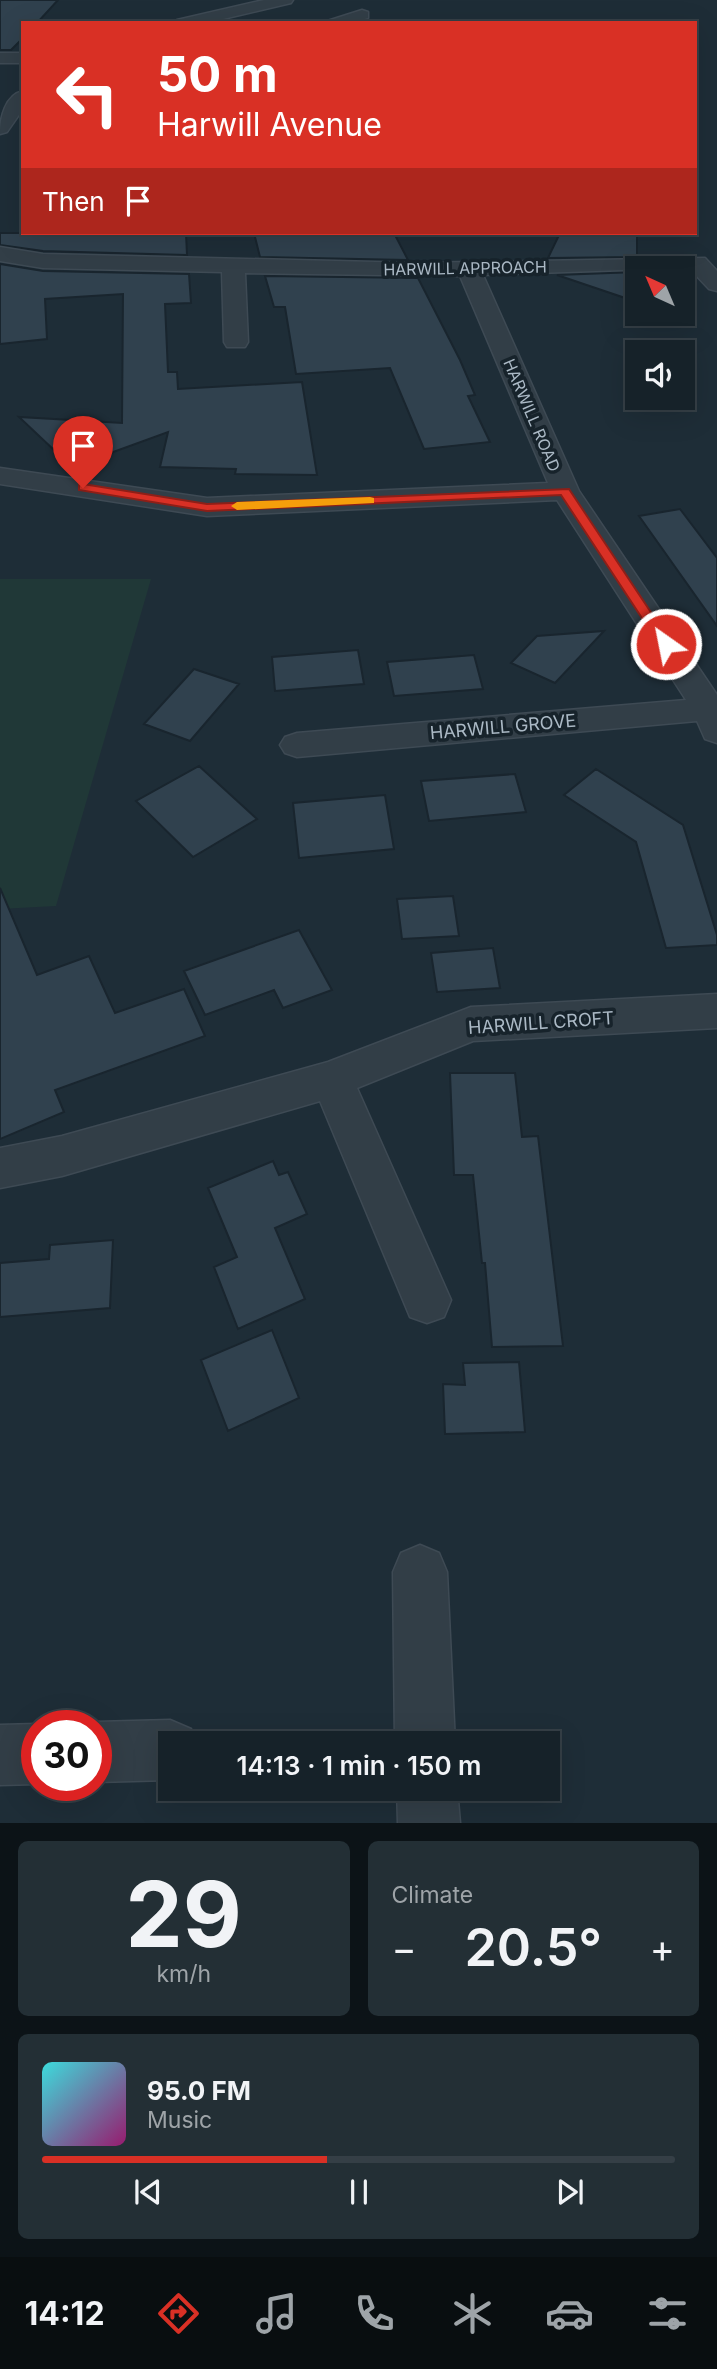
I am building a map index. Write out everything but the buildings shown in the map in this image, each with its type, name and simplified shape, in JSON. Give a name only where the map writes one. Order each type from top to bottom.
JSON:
[{"type":"street","points":[[191,21],[285,0]]},
{"type":"street","points":[[219,14],[235,21]]},
{"type":"street","points":[[337,21],[362,15]]},
{"type":"street","points":[[0,58],[21,58]]},
{"type":"street","points":[[0,128],[21,99]]},
{"type":"street","name":"HARWILL APPROACH","points":[[0,254],[43,261],[468,270],[697,263],[717,284]]},
{"type":"street","points":[[233,265],[236,342]]},
{"type":"street","name":"HARWILL ROAD","points":[[468,270],[565,491],[713,720]]},
{"type":"street","points":[[0,476],[207,508],[565,491]]},
{"type":"street","name":"HARWILL GROVE","points":[[297,745],[713,720]]},
{"type":"street","name":"HARWILL CROFT","points":[[0,1168],[62,1156],[332,1079],[471,1024],[717,1011]]},
{"type":"street","points":[[332,1079],[427,1300]]},
{"type":"street","points":[[420,1572],[425,1731]]},
{"type":"street","points":[[112,1752],[158,1750]]},
{"type":"street","points":[[0,1755],[21,1754]]},
{"type":"street","points":[[428,1801],[429,1823]]},
{"type":"green space","points":[[0,579],[151,579],[56,906],[0,909]]},
{"type":"slow traffic","points":[[237,506],[370,500]]},
{"type":"route","points":[[83,488],[207,508],[565,491],[666,644]]}]
